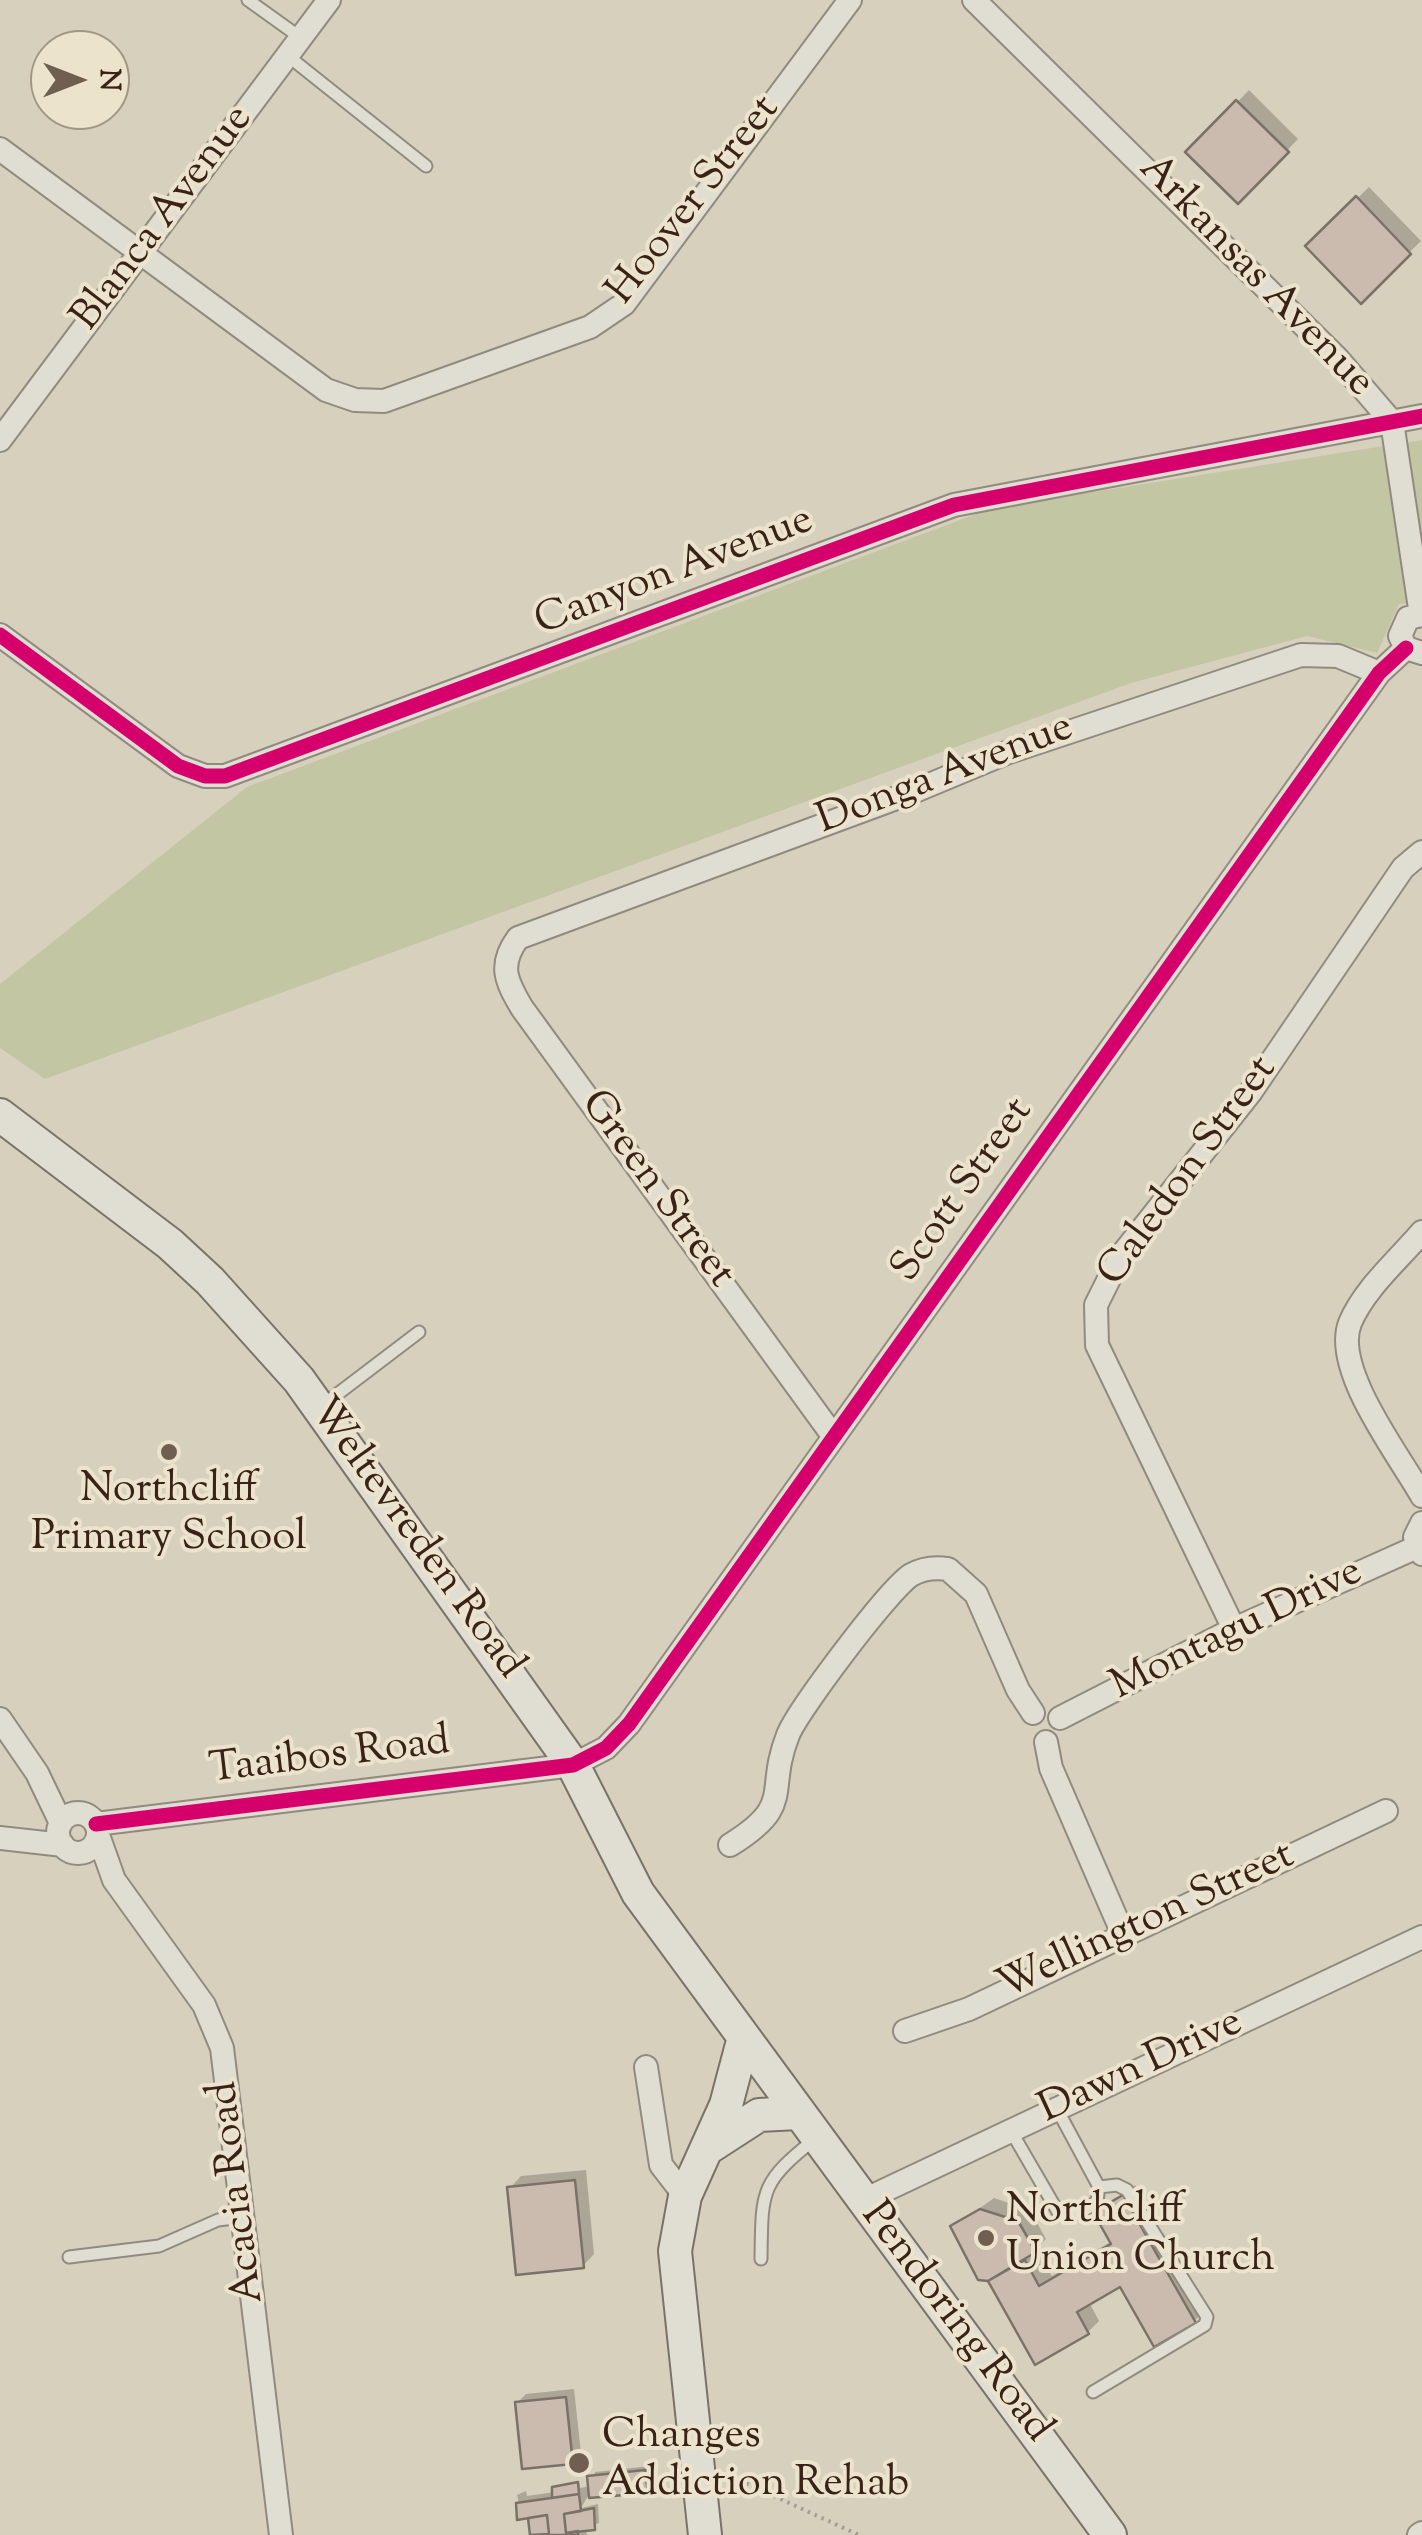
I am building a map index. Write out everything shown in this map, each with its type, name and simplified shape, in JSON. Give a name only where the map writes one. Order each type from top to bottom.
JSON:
[{"type":"main road","name":"Weltevreden Road","points":[[0,1115],[184,1256],[250,1322],[319,1407],[572,1765],[638,1893],[807,2126]]},
{"type":"main road","points":[[705,2535],[675,2251],[684,2196],[708,2148],[737,2072],[744,2037]]},
{"type":"main road","points":[[708,2148],[759,2116],[807,2126]]},
{"type":"main road","name":"Pendoring Road","points":[[807,2126],[1110,2535]]},
{"type":"street","name":"Blanca Avenue","points":[[0,440],[329,0]]},
{"type":"street","name":"Hoover Street","points":[[0,148],[326,390],[355,400],[394,399],[590,327],[624,304],[850,0]]},
{"type":"street","name":"Arkansas Avenue","points":[[974,0],[1336,358],[1392,422],[1422,615]]},
{"type":"street","name":"Canyon Avenue","points":[[0,635],[178,766],[205,776],[225,776],[954,506],[1422,416]]},
{"type":"street","points":[[1414,651],[1400,629],[1408,618],[1422,615]]},
{"type":"street","name":"Scott Street","points":[[572,1765],[606,1748],[629,1724],[1379,673],[1414,651]]},
{"type":"street","name":"Donga Avenue","points":[[518,938],[1022,747],[1301,655],[1338,656],[1379,673]]},
{"type":"street","name":"Caledon Street","points":[[1234,1629],[1097,1344],[1096,1305],[1120,1257],[1250,1093],[1402,868],[1422,852]]},
{"type":"street","name":"Green Street","points":[[518,938],[506,954],[504,967],[506,981],[522,1008],[834,1437]]},
{"type":"street","points":[[1422,1232],[1359,1308],[1346,1341],[1358,1385],[1422,1496]]},
{"type":"street","points":[[1420,1550],[1422,1523]]},
{"type":"street","name":"Montagu Drive","points":[[1060,1718],[1234,1629],[1420,1550]]},
{"type":"street","points":[[730,1845],[754,1830],[774,1807],[784,1750],[797,1718],[878,1608],[916,1572],[948,1569],[968,1584],[1033,1713],[1030,1732],[1046,1742],[1051,1768],[1122,1934]]},
{"type":"street","points":[[1033,1713],[1047,1709],[1060,1718],[1060,1730],[1046,1742]]},
{"type":"street","name":"Acacia Road","points":[[0,1719],[76,1832],[198,1996],[218,2033],[281,2535]]},
{"type":"street","name":"Taaibos Road","points":[[0,1834],[76,1832],[572,1765]]},
{"type":"street","name":"Wellington Street","points":[[905,2030],[969,2009],[1386,1810]]},
{"type":"street","name":"Dawn Drive","points":[[862,2201],[1422,1938]]},
{"type":"street","points":[[646,2067],[661,2165],[684,2196]]},
{"type":"lane","points":[[248,0],[426,166]]},
{"type":"lane","points":[[319,1407],[420,1332]]},
{"type":"lane","points":[[1010,2131],[1058,2212],[1073,2215],[1097,2201],[1099,2187],[1057,2110]]},
{"type":"lane","points":[[761,2259],[766,2186],[807,2126]]},
{"type":"lane","points":[[1093,2392],[1206,2325],[1207,2317],[1127,2190],[1117,2184],[1099,2187]]},
{"type":"lane","points":[[70,2257],[160,2246],[218,2220],[243,2217]]},
{"type":"path","points":[[697,2466],[739,2477],[859,2535]]},
{"type":"green space","points":[[1422,440],[1422,603],[1399,604],[1377,653],[1307,636],[1131,683],[45,1079],[0,1048],[0,984],[247,787],[992,508]]},
{"type":"building","points":[[1236,100],[1289,152],[1238,204],[1185,152]]},
{"type":"building","points":[[1356,196],[1411,254],[1361,304],[1305,246]]},
{"type":"building","points":[[575,2180],[584,2268],[516,2275],[507,2187]]},
{"type":"building","points":[[1123,2195],[1196,2323],[1154,2347],[1120,2287],[1077,2312],[1089,2334],[1035,2365],[988,2281],[1025,2260],[1039,2286],[1111,2244],[1093,2212]]},
{"type":"building","points":[[980,2209],[1018,2221],[1036,2252],[988,2281],[978,2280],[950,2226]]},
{"type":"building","points":[[566,2397],[573,2464],[522,2469],[515,2402]]},
{"type":"building","points":[[645,2470],[648,2493],[589,2498],[587,2476]]},
{"type":"building","points":[[578,2482],[579,2494],[552,2498],[552,2487]]},
{"type":"building","points":[[579,2494],[581,2511],[564,2514],[566,2533],[578,2531],[578,2535],[543,2535],[549,2534],[547,2515],[517,2520],[516,2503]]},
{"type":"building","points":[[594,2508],[595,2530],[566,2533],[564,2514]]},
{"type":"building","points":[[547,2515],[549,2534],[530,2535],[528,2518]]},
{"type":"cycle path","points":[[0,635],[178,766],[205,776],[225,776],[954,505],[1422,416]]},
{"type":"cycle path","points":[[96,1824],[573,1765],[606,1748],[629,1724],[1379,673],[1406,648]]},
{"type":"place","name":"Northcliff Primary School","points":[[169,1452]]},
{"type":"place","name":"Northcliff Union Church","points":[[986,2238]]},
{"type":"place","name":"Changes Addiction Rehab","points":[[579,2463]]}]
